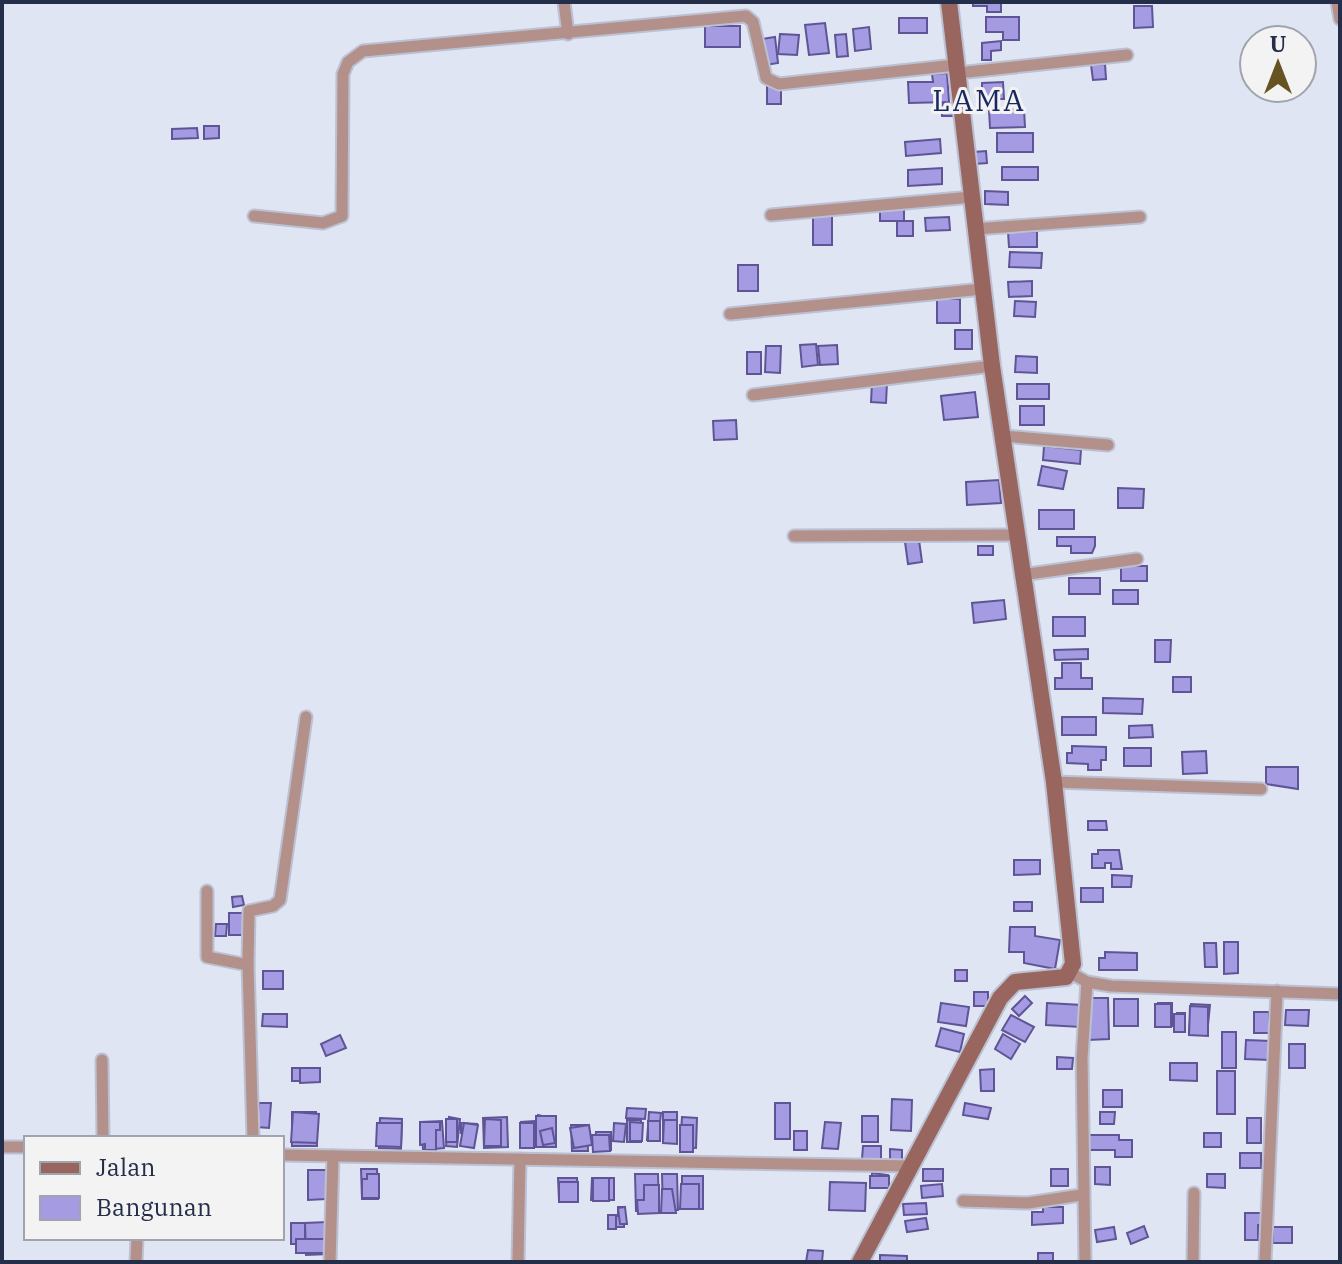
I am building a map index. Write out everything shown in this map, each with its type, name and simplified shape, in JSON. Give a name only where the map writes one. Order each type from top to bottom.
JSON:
[{"type":"street","points":[[564,2],[568,34]]},
{"type":"street","points":[[949,2],[992,366],[1054,782],[1073,957],[1071,973]]},
{"type":"street","points":[[1337,2],[1340,19]]},
{"type":"street","points":[[254,216],[323,223],[342,216],[343,74],[348,62],[363,51],[746,16],[753,22],[766,78],[779,84],[1127,55]]},
{"type":"street","points":[[771,215],[972,197]]},
{"type":"street","points":[[975,229],[1140,217]]},
{"type":"street","points":[[730,314],[983,289]]},
{"type":"street","points":[[753,395],[992,366]]},
{"type":"street","points":[[1003,436],[1108,445]]},
{"type":"street","points":[[794,536],[1016,535]]},
{"type":"street","points":[[1021,575],[1137,559]]},
{"type":"street","points":[[253,1136],[249,911],[273,906],[280,900],[306,717]]},
{"type":"street","points":[[1054,782],[1261,789]]},
{"type":"street","points":[[207,891],[207,957],[248,965]]},
{"type":"street","points":[[860,1262],[1009,987],[1015,982],[1051,980],[1071,973],[1087,982],[1340,994]]},
{"type":"street","points":[[1085,1262],[1081,1195],[1082,1058],[1087,982]]},
{"type":"street","points":[[1265,1262],[1277,991]]},
{"type":"street","points":[[102,1060],[103,1136]]},
{"type":"street","points":[[2,1147],[24,1147]]},
{"type":"street","points":[[284,1155],[912,1166]]},
{"type":"street","points":[[330,1262],[333,1156]]},
{"type":"street","points":[[518,1262],[520,1159]]},
{"type":"street","points":[[1193,1262],[1194,1193]]},
{"type":"street","points":[[963,1201],[1028,1203],[1081,1195]]},
{"type":"street","points":[[136,1262],[137,1240]]},
{"type":"building","points":[[973,2],[1001,2],[1001,12],[987,12],[987,6],[973,6]]},
{"type":"building","points":[[1134,6],[1152,6],[1153,27],[1134,28]]},
{"type":"building","points":[[986,17],[1019,17],[1019,40],[1003,40],[1003,32],[986,32]]},
{"type":"building","points":[[899,18],[927,18],[927,33],[899,33]]},
{"type":"building","points":[[825,23],[829,53],[809,55],[805,25]]},
{"type":"building","points":[[705,26],[740,26],[740,47],[705,47]]},
{"type":"building","points":[[869,27],[871,49],[855,51],[853,29]]},
{"type":"building","points":[[780,34],[799,35],[797,55],[778,54]]},
{"type":"building","points":[[846,34],[848,56],[837,57],[835,35]]},
{"type":"building","points":[[775,37],[778,63],[765,65],[762,39]]},
{"type":"building","points":[[1001,41],[1001,50],[991,51],[991,60],[982,60],[982,43]]},
{"type":"building","points":[[1105,64],[1106,79],[1093,80],[1091,65]]},
{"type":"building","points":[[947,73],[949,102],[909,103],[908,82],[933,82],[932,74]]},
{"type":"building","points":[[1003,82],[1004,99],[982,99],[982,83]]},
{"type":"building","points":[[767,85],[781,85],[781,104],[767,104]]},
{"type":"building","points":[[942,104],[953,104],[953,116],[942,116]]},
{"type":"building","points":[[1024,109],[1025,127],[990,128],[989,110]]},
{"type":"building","points":[[204,126],[219,126],[219,138],[204,139]]},
{"type":"building","points":[[197,128],[198,138],[172,139],[172,129]]},
{"type":"building","points":[[997,133],[1033,133],[1033,152],[997,152]]},
{"type":"building","points":[[940,139],[941,153],[906,156],[905,142]]},
{"type":"building","points":[[986,151],[987,163],[975,164],[974,152]]},
{"type":"building","points":[[1002,167],[1038,167],[1038,180],[1002,180]]},
{"type":"building","points":[[942,168],[942,184],[908,186],[908,170]]},
{"type":"building","points":[[985,191],[1008,192],[1008,205],[985,204]]},
{"type":"building","points":[[880,208],[904,208],[904,221],[880,221]]},
{"type":"building","points":[[813,216],[832,216],[832,245],[813,245]]},
{"type":"building","points":[[949,217],[950,230],[926,231],[925,218]]},
{"type":"building","points":[[897,221],[913,221],[913,236],[897,236]]},
{"type":"building","points":[[1037,231],[1037,247],[1009,247],[1008,232]]},
{"type":"building","points":[[1010,252],[1042,253],[1041,268],[1009,267]]},
{"type":"building","points":[[738,265],[758,265],[758,291],[738,291]]},
{"type":"building","points":[[1032,281],[1032,296],[1009,297],[1008,282]]},
{"type":"building","points":[[937,299],[960,299],[960,323],[937,323]]},
{"type":"building","points":[[1015,301],[1036,302],[1035,317],[1014,316]]},
{"type":"building","points":[[955,330],[972,330],[972,349],[955,349]]},
{"type":"building","points":[[816,344],[818,365],[802,367],[800,345]]},
{"type":"building","points":[[837,345],[838,364],[820,365],[818,346]]},
{"type":"building","points":[[766,346],[781,346],[780,373],[765,372]]},
{"type":"building","points":[[747,352],[761,352],[761,374],[747,374]]},
{"type":"building","points":[[1016,356],[1037,357],[1037,373],[1015,372]]},
{"type":"building","points":[[872,382],[887,383],[886,403],[871,402]]},
{"type":"building","points":[[1017,384],[1049,384],[1049,399],[1017,399]]},
{"type":"building","points":[[975,392],[978,417],[944,420],[941,396]]},
{"type":"building","points":[[1020,406],[1044,406],[1044,425],[1020,425]]},
{"type":"building","points":[[736,420],[737,439],[714,440],[713,421]]},
{"type":"building","points":[[1044,446],[1081,450],[1080,464],[1043,460]]},
{"type":"building","points":[[1042,466],[1067,471],[1063,489],[1038,485]]},
{"type":"building","points":[[999,480],[1001,503],[967,505],[966,482]]},
{"type":"building","points":[[1118,488],[1144,489],[1143,508],[1118,508]]},
{"type":"building","points":[[1039,510],[1074,510],[1074,529],[1039,529]]},
{"type":"building","points":[[1057,537],[1095,537],[1095,546],[1092,553],[1071,553],[1071,546],[1057,546]]},
{"type":"building","points":[[919,540],[922,562],[908,564],[905,542]]},
{"type":"building","points":[[978,546],[993,546],[993,555],[978,555]]},
{"type":"building","points":[[1121,566],[1147,566],[1147,581],[1121,581]]},
{"type":"building","points":[[1069,578],[1100,578],[1100,594],[1069,594]]},
{"type":"building","points":[[1113,590],[1138,590],[1138,604],[1113,604]]},
{"type":"building","points":[[1004,600],[1006,619],[974,623],[972,603]]},
{"type":"building","points":[[1053,617],[1085,617],[1085,636],[1053,636]]},
{"type":"building","points":[[1155,640],[1171,640],[1170,662],[1155,662]]},
{"type":"building","points":[[1088,649],[1088,659],[1055,660],[1054,650]]},
{"type":"building","points":[[1062,663],[1081,663],[1081,678],[1092,678],[1092,689],[1055,689],[1055,678],[1062,678]]},
{"type":"building","points":[[1173,677],[1191,677],[1191,692],[1173,692]]},
{"type":"building","points":[[1103,698],[1143,699],[1142,714],[1103,713]]},
{"type":"building","points":[[1062,717],[1096,717],[1096,735],[1062,735]]},
{"type":"building","points":[[1152,725],[1153,737],[1129,738],[1129,726]]},
{"type":"building","points":[[1072,746],[1106,747],[1106,760],[1101,760],[1101,770],[1088,770],[1088,764],[1067,763],[1067,753],[1072,753]]},
{"type":"building","points":[[1124,748],[1151,748],[1151,766],[1124,766]]},
{"type":"building","points":[[1206,751],[1207,773],[1183,774],[1182,752]]},
{"type":"building","points":[[1266,767],[1298,767],[1298,789],[1266,784]]},
{"type":"building","points":[[1088,821],[1106,821],[1107,830],[1088,830]]},
{"type":"building","points":[[1098,850],[1119,850],[1122,869],[1111,869],[1111,863],[1105,863],[1105,868],[1092,868],[1092,854],[1098,854]]},
{"type":"building","points":[[1014,860],[1040,860],[1040,874],[1014,875]]},
{"type":"building","points":[[1112,875],[1132,876],[1131,887],[1112,887]]},
{"type":"building","points":[[1081,888],[1103,888],[1103,902],[1081,902]]},
{"type":"building","points":[[242,896],[244,905],[233,907],[232,897]]},
{"type":"building","points":[[1014,902],[1032,902],[1032,911],[1014,911]]},
{"type":"building","points":[[229,913],[245,913],[245,935],[229,935]]},
{"type":"building","points":[[216,924],[227,924],[226,936],[215,936]]},
{"type":"building","points":[[1010,927],[1035,927],[1035,936],[1060,940],[1055,969],[1024,963],[1024,952],[1009,952]]},
{"type":"building","points":[[1224,942],[1238,942],[1238,973],[1224,974]]},
{"type":"building","points":[[1204,943],[1216,943],[1217,967],[1205,967]]},
{"type":"building","points":[[1105,952],[1137,953],[1137,970],[1099,970],[1099,958],[1105,958]]},
{"type":"building","points":[[955,970],[967,970],[967,981],[955,981]]},
{"type":"building","points":[[263,971],[283,971],[283,989],[263,989]]},
{"type":"building","points":[[974,992],[988,992],[988,1006],[974,1006]]},
{"type":"building","points":[[1025,996],[1032,1003],[1019,1016],[1012,1009]]},
{"type":"building","points":[[1087,998],[1108,998],[1109,1039],[1088,1040]]},
{"type":"building","points":[[1114,999],[1138,999],[1138,1026],[1114,1026]]},
{"type":"building","points":[[941,1003],[969,1007],[966,1026],[938,1022]]},
{"type":"building","points":[[1047,1003],[1082,1005],[1081,1027],[1046,1025]]},
{"type":"building","points":[[1158,1003],[1172,1003],[1172,1026],[1157,1025]]},
{"type":"building","points":[[1155,1004],[1171,1004],[1171,1027],[1155,1027]]},
{"type":"building","points":[[1191,1004],[1210,1005],[1207,1035],[1189,1033]]},
{"type":"building","points":[[1190,1006],[1208,1007],[1208,1036],[1189,1035]]},
{"type":"building","points":[[1286,1010],[1309,1010],[1308,1026],[1285,1025]]},
{"type":"building","points":[[1254,1012],[1269,1012],[1269,1033],[1254,1033]]},
{"type":"building","points":[[1177,1013],[1185,1013],[1185,1031],[1177,1031]]},
{"type":"building","points":[[263,1014],[287,1014],[287,1027],[262,1026]]},
{"type":"building","points":[[1174,1014],[1185,1014],[1185,1032],[1174,1032]]},
{"type":"building","points":[[1011,1015],[1034,1027],[1025,1042],[1002,1030]]},
{"type":"building","points":[[941,1028],[964,1034],[960,1052],[936,1046]]},
{"type":"building","points":[[1222,1032],[1236,1032],[1236,1068],[1222,1068]]},
{"type":"building","points":[[1003,1034],[1020,1044],[1011,1059],[995,1049]]},
{"type":"building","points":[[340,1035],[346,1048],[326,1056],[321,1044]]},
{"type":"building","points":[[1246,1040],[1271,1041],[1270,1060],[1245,1059]]},
{"type":"building","points":[[1289,1044],[1305,1044],[1305,1068],[1289,1068]]},
{"type":"building","points":[[1057,1057],[1073,1058],[1072,1069],[1057,1069]]},
{"type":"building","points":[[1170,1063],[1197,1063],[1197,1081],[1170,1080]]},
{"type":"building","points":[[292,1068],[320,1068],[320,1081],[292,1081]]},
{"type":"building","points":[[300,1068],[320,1068],[320,1082],[300,1083]]},
{"type":"building","points":[[994,1069],[994,1091],[981,1091],[980,1070]]},
{"type":"building","points":[[1217,1071],[1235,1071],[1235,1114],[1217,1114]]},
{"type":"building","points":[[1103,1090],[1122,1090],[1122,1107],[1103,1107]]},
{"type":"building","points":[[892,1099],[912,1100],[911,1131],[891,1130]]},
{"type":"building","points":[[259,1103],[271,1103],[269,1128],[257,1127]]},
{"type":"building","points":[[775,1103],[790,1103],[790,1139],[775,1139]]},
{"type":"building","points":[[965,1103],[991,1108],[988,1119],[963,1115]]},
{"type":"building","points":[[627,1108],[646,1109],[645,1119],[626,1118]]},
{"type":"building","points":[[292,1112],[316,1112],[317,1146],[292,1146]]},
{"type":"building","points":[[293,1112],[319,1114],[317,1143],[291,1142]]},
{"type":"building","points":[[649,1112],[661,1113],[658,1140],[647,1140]]},
{"type":"building","points":[[663,1112],[677,1112],[677,1142],[663,1142]]},
{"type":"building","points":[[1100,1112],[1115,1112],[1114,1124],[1100,1124]]},
{"type":"building","points":[[538,1115],[554,1119],[551,1129],[535,1125]]},
{"type":"building","points":[[536,1116],[556,1116],[556,1147],[536,1147]]},
{"type":"building","points":[[862,1116],[878,1116],[878,1142],[862,1142]]},
{"type":"building","points":[[449,1117],[460,1119],[457,1147],[446,1146]]},
{"type":"building","points":[[507,1117],[508,1147],[484,1148],[483,1118]]},
{"type":"building","points":[[682,1117],[697,1118],[696,1148],[680,1147]]},
{"type":"building","points":[[380,1118],[402,1119],[401,1149],[379,1148]]},
{"type":"building","points":[[1247,1118],[1261,1118],[1261,1143],[1247,1143]]},
{"type":"building","points":[[446,1119],[457,1119],[457,1142],[446,1142]]},
{"type":"building","points":[[485,1119],[501,1120],[501,1146],[484,1146]]},
{"type":"building","points":[[627,1120],[641,1120],[641,1142],[627,1142]]},
{"type":"building","points":[[664,1120],[677,1120],[677,1144],[663,1143]]},
{"type":"building","points":[[442,1121],[444,1148],[423,1150],[421,1122]]},
{"type":"building","points":[[534,1121],[535,1143],[521,1143],[521,1122]]},
{"type":"building","points":[[648,1121],[660,1121],[660,1141],[648,1141]]},
{"type":"building","points":[[420,1122],[440,1122],[440,1130],[436,1130],[436,1150],[425,1150],[425,1144],[420,1145]]},
{"type":"building","points":[[630,1122],[643,1123],[642,1141],[630,1141]]},
{"type":"building","points":[[825,1122],[841,1123],[838,1149],[822,1148]]},
{"type":"building","points":[[377,1123],[402,1123],[401,1147],[376,1146]]},
{"type":"building","points":[[461,1123],[477,1124],[476,1134],[461,1133]]},
{"type":"building","points":[[464,1123],[478,1125],[474,1148],[460,1146]]},
{"type":"building","points":[[520,1123],[534,1123],[534,1148],[520,1148]]},
{"type":"building","points":[[614,1123],[626,1124],[624,1142],[613,1141]]},
{"type":"building","points":[[571,1125],[587,1125],[588,1151],[572,1151]]},
{"type":"building","points":[[589,1125],[592,1145],[574,1148],[570,1128]]},
{"type":"building","points":[[680,1125],[693,1125],[693,1152],[680,1152]]},
{"type":"building","points":[[552,1128],[555,1143],[543,1145],[540,1131]]},
{"type":"building","points":[[794,1131],[807,1131],[807,1150],[794,1150]]},
{"type":"building","points":[[596,1132],[611,1132],[611,1150],[595,1150]]},
{"type":"building","points":[[1204,1133],[1221,1133],[1221,1147],[1204,1147]]},
{"type":"building","points":[[592,1135],[609,1135],[610,1151],[593,1152]]},
{"type":"building","points":[[1089,1135],[1119,1135],[1119,1140],[1132,1140],[1132,1157],[1115,1157],[1115,1150],[1089,1150]]},
{"type":"building","points":[[863,1146],[881,1146],[881,1159],[862,1159]]},
{"type":"building","points":[[890,1149],[902,1150],[902,1161],[890,1160]]},
{"type":"building","points":[[1240,1153],[1261,1153],[1261,1168],[1240,1168]]},
{"type":"building","points":[[1095,1167],[1110,1167],[1110,1185],[1095,1184]]},
{"type":"building","points":[[361,1169],[377,1169],[378,1199],[362,1199]]},
{"type":"building","points":[[923,1169],[943,1169],[943,1181],[923,1181]]},
{"type":"building","points":[[1051,1169],[1068,1169],[1068,1186],[1051,1186]]},
{"type":"building","points":[[308,1170],[322,1170],[321,1199],[308,1199]]},
{"type":"building","points":[[308,1170],[326,1170],[326,1199],[308,1200]]},
{"type":"building","points":[[872,1173],[888,1175],[887,1187],[871,1186]]},
{"type":"building","points":[[367,1174],[379,1174],[379,1198],[362,1198],[362,1179],[367,1179]]},
{"type":"building","points":[[635,1174],[658,1174],[659,1210],[636,1211]]},
{"type":"building","points":[[662,1174],[677,1174],[678,1210],[663,1210]]},
{"type":"building","points":[[1207,1174],[1225,1174],[1225,1188],[1207,1187]]},
{"type":"building","points":[[682,1176],[703,1176],[703,1209],[682,1209]]},
{"type":"building","points":[[870,1176],[889,1176],[889,1188],[870,1188]]},
{"type":"building","points":[[558,1178],[577,1178],[578,1199],[559,1200]]},
{"type":"building","points":[[592,1178],[614,1178],[614,1200],[591,1200]]},
{"type":"building","points":[[593,1178],[609,1178],[609,1201],[593,1201]]},
{"type":"building","points":[[559,1182],[578,1182],[578,1202],[559,1202]]},
{"type":"building","points":[[830,1182],[866,1183],[865,1211],[829,1210]]},
{"type":"building","points":[[681,1184],[699,1184],[699,1209],[680,1209]]},
{"type":"building","points":[[942,1184],[943,1196],[922,1198],[921,1186]]},
{"type":"building","points":[[644,1185],[659,1185],[659,1213],[638,1214],[637,1200],[644,1200]]},
{"type":"building","points":[[662,1189],[672,1189],[676,1213],[661,1213]]},
{"type":"building","points":[[926,1203],[927,1214],[904,1215],[903,1204]]},
{"type":"building","points":[[618,1207],[624,1207],[624,1227],[610,1227],[610,1216],[618,1216]]},
{"type":"building","points":[[625,1207],[627,1224],[620,1224],[618,1208]]},
{"type":"building","points":[[1043,1207],[1063,1207],[1063,1223],[1032,1225],[1032,1212],[1043,1212]]},
{"type":"building","points":[[1245,1213],[1264,1213],[1264,1225],[1258,1225],[1258,1240],[1245,1240]]},
{"type":"building","points":[[608,1215],[616,1215],[616,1229],[608,1229]]},
{"type":"building","points":[[926,1218],[928,1229],[907,1232],[905,1221]]},
{"type":"building","points":[[327,1222],[329,1254],[306,1255],[305,1223]]},
{"type":"building","points":[[291,1223],[305,1223],[305,1244],[291,1244]]},
{"type":"building","points":[[1144,1226],[1148,1237],[1131,1244],[1127,1233]]},
{"type":"building","points":[[1114,1227],[1116,1239],[1097,1242],[1095,1230]]},
{"type":"building","points":[[1273,1227],[1292,1227],[1292,1243],[1273,1243]]},
{"type":"building","points":[[296,1239],[324,1239],[324,1253],[296,1253]]},
{"type":"building","points":[[808,1250],[823,1251],[822,1262],[806,1262]]},
{"type":"building","points":[[1038,1253],[1053,1253],[1053,1262],[1038,1262]]},
{"type":"building","points":[[880,1255],[907,1256],[907,1262],[880,1262]]},
{"type":"district","name":"LAMA","points":[[979,101]]}]
